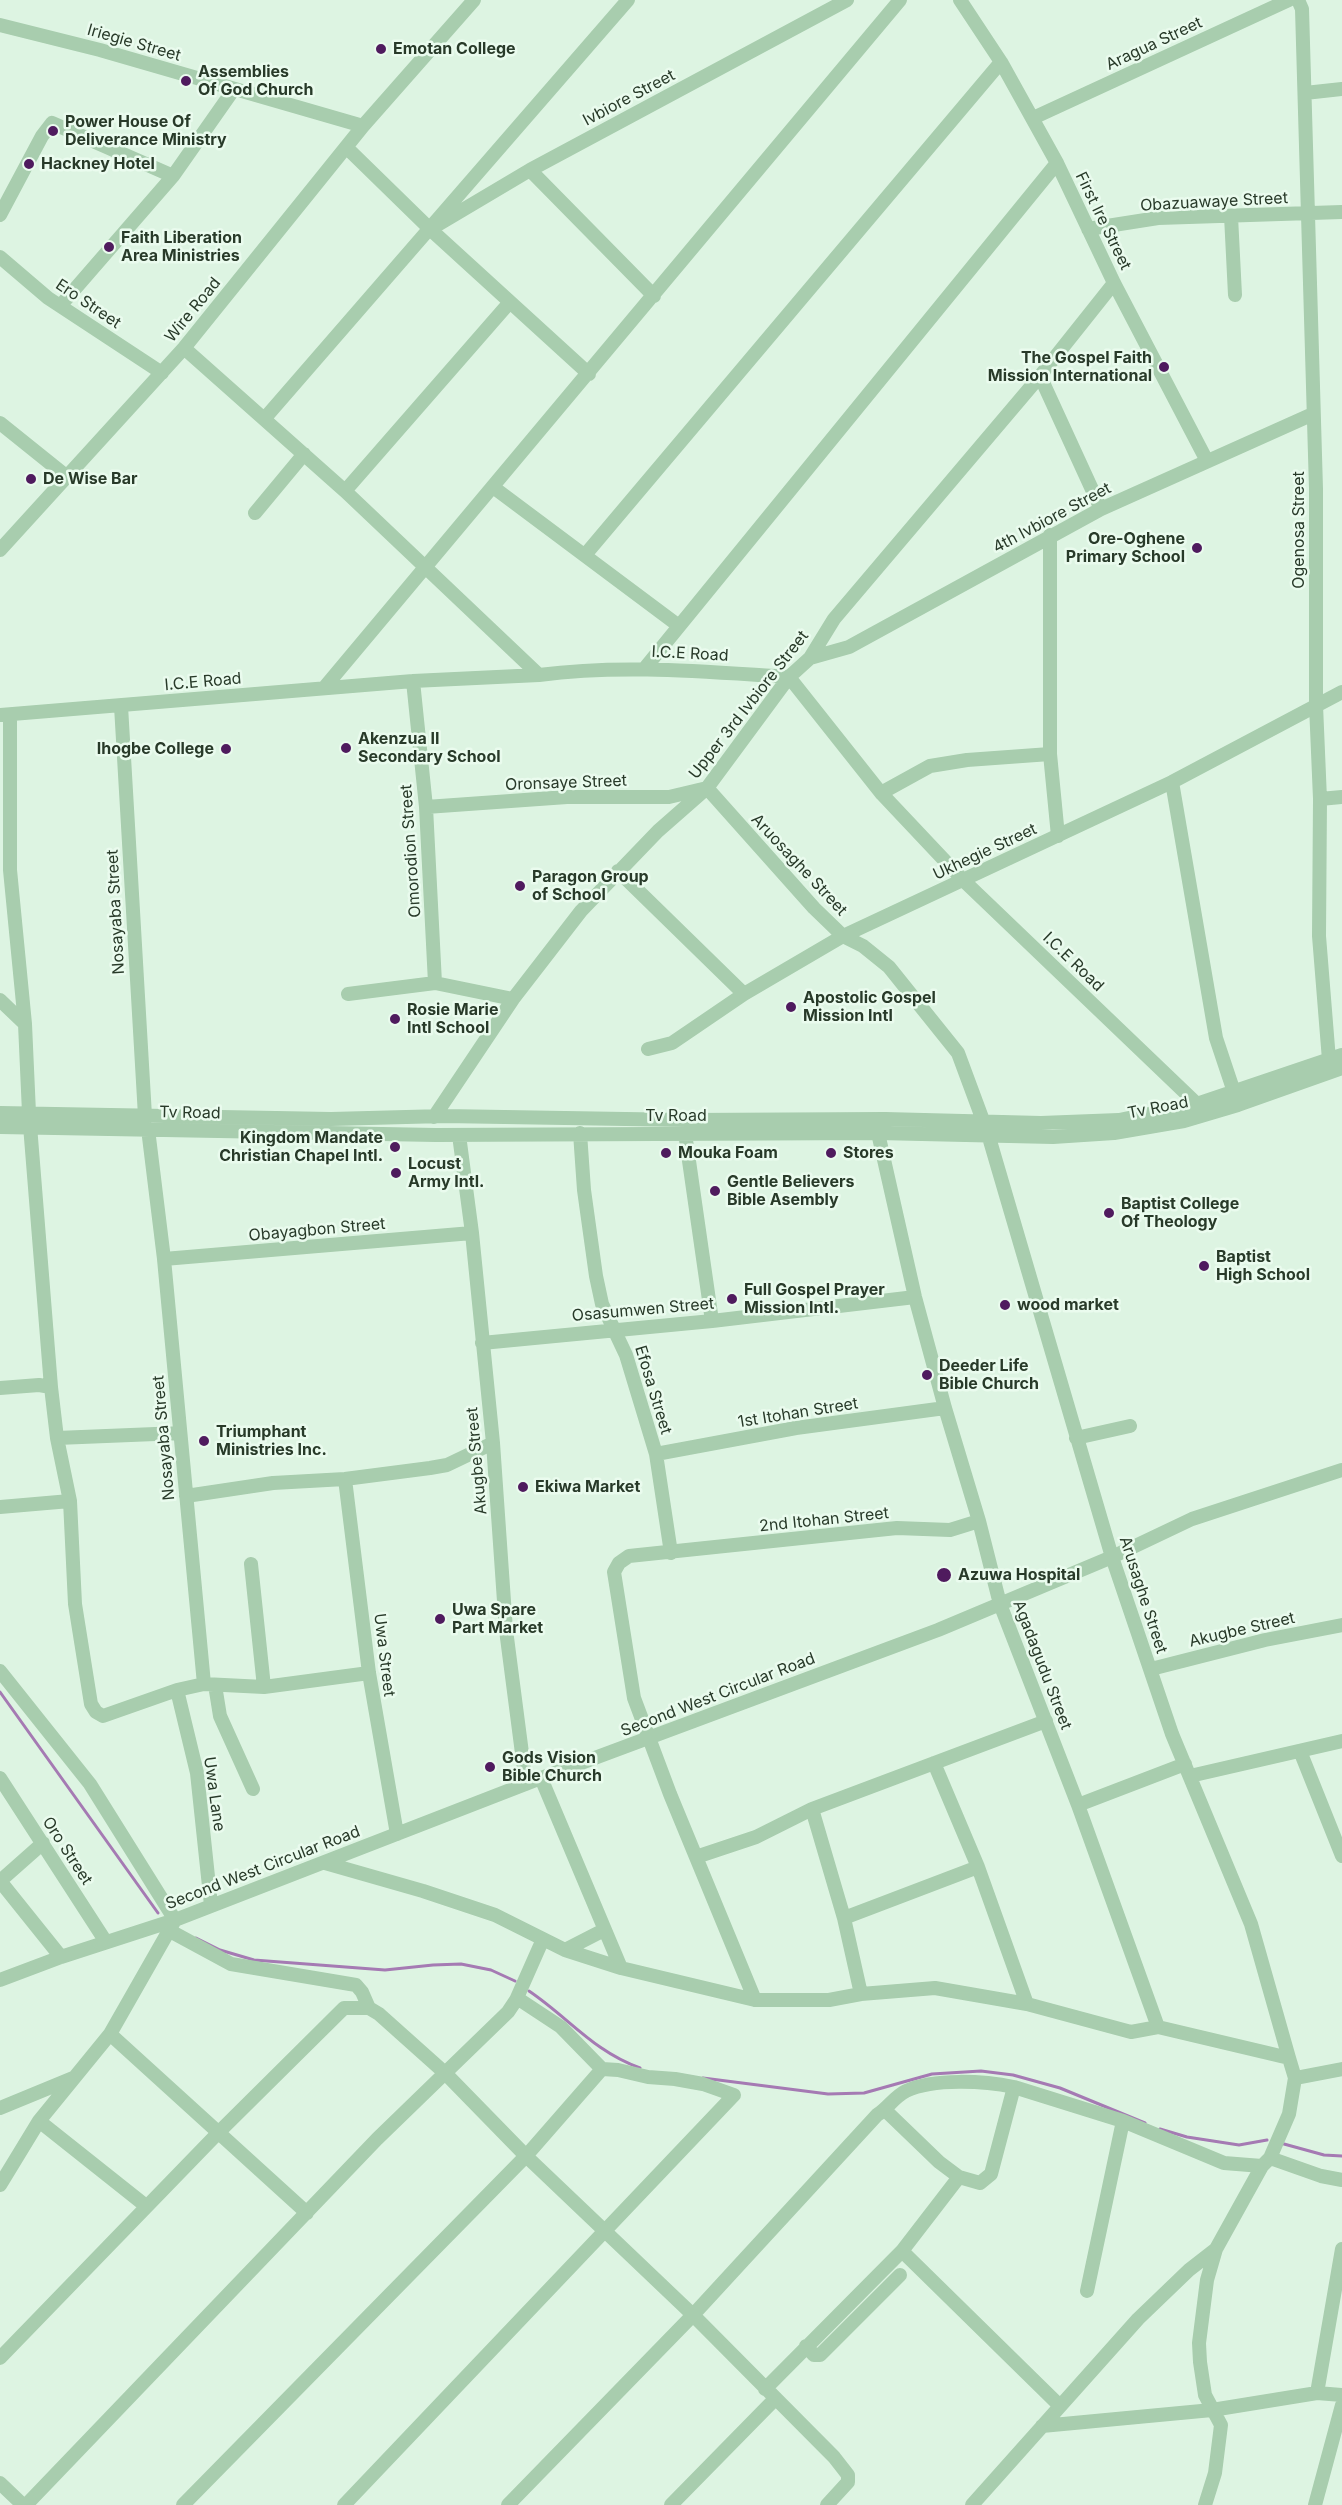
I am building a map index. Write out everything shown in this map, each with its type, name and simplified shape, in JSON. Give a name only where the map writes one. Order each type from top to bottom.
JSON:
[{"type":"street","name":"Wire Road","points":[[0,550],[184,348],[363,126],[474,0]]},
{"type":"street","points":[[265,418],[628,0]]},
{"type":"street","points":[[324,688],[900,0]]},
{"type":"street","name":"First Ire Street","points":[[960,0],[1001,62],[1057,163],[1114,283],[1207,461]]},
{"type":"street","name":"Aragua Street","points":[[1032,118],[1289,0]]},
{"type":"street","name":"Ogenosa Street","points":[[1298,0],[1302,9],[1316,489],[1316,705],[1320,799],[1319,936],[1336,1058]]},
{"type":"street","name":"Ivbiore Street","points":[[430,229],[530,170],[842,1]]},
{"type":"street","name":"Iriegie Street","points":[[0,25],[100,50],[363,126]]},
{"type":"street","points":[[585,555],[1001,62]]},
{"type":"street","points":[[61,305],[173,176],[234,89]]},
{"type":"street","points":[[1305,93],[1342,89]]},
{"type":"street","points":[[0,215],[37,144],[52,123],[173,176]]},
{"type":"street","points":[[346,147],[430,229],[589,374]]},
{"type":"street","points":[[645,668],[1057,163]]},
{"type":"street","points":[[530,170],[654,296]]},
{"type":"street","name":"Obazuawaye Street","points":[[1088,229],[1158,218],[1342,212]]},
{"type":"street","points":[[1231,216],[1235,295]]},
{"type":"street","name":"Ero Street","points":[[0,257],[48,298],[162,373]]},
{"type":"street","name":"Upper 3rd Ivbiore Street","points":[[434,1117],[513,999],[581,910],[658,831],[707,788],[789,677],[810,658],[834,619],[1040,376],[1114,283]]},
{"type":"street","points":[[345,491],[510,302]]},
{"type":"street","points":[[184,348],[345,491],[539,675]]},
{"type":"street","points":[[1040,376],[1101,508]]},
{"type":"street","name":"4th Ivbiore Street","points":[[810,658],[849,647],[1101,508],[1313,414]]},
{"type":"street","points":[[0,423],[66,476]]},
{"type":"street","points":[[255,513],[304,454]]},
{"type":"street","points":[[493,487],[679,626]]},
{"type":"street","points":[[1050,535],[1050,754],[1058,836]]},
{"type":"street","name":"I.C.E Road","points":[[5,716],[324,688],[571,671],[645,668],[789,677],[881,793],[963,880],[1197,1104]]},
{"type":"street","name":"Omorodion Street","points":[[413,681],[426,807],[435,983]]},
{"type":"street","name":"Ukhegie Street","points":[[648,1049],[672,1043],[744,994],[843,936],[1172,782],[1342,692]]},
{"type":"street","name":"Nosayaba Street","points":[[121,706],[146,1123],[164,1259],[186,1496],[209,1684],[222,1724],[253,1789]]},
{"type":"street","points":[[5,716],[10,870],[25,1024],[30,1120],[51,1387],[57,1438],[70,1501],[75,1604],[91,1704],[96,1712],[104,1716],[177,1690],[209,1684],[264,1687],[369,1673]]},
{"type":"street","points":[[881,793],[930,766],[967,760],[1050,754]]},
{"type":"street","points":[[1172,782],[1216,1038],[1234,1092]]},
{"type":"street","name":"Oronsaye Street","points":[[426,807],[567,797],[669,797],[707,788]]},
{"type":"street","name":"Aruosaghe Street","points":[[707,788],[814,908],[843,936],[863,946],[889,967],[958,1053],[986,1128]]},
{"type":"street","points":[[1320,799],[1342,797]]},
{"type":"street","points":[[618,871],[744,994]]},
{"type":"street","points":[[348,994],[435,983],[513,999]]},
{"type":"street","points":[[0,1000],[25,1024]]},
{"type":"street","name":"Tv Road","points":[[0,1113],[30,1120],[376,1134],[878,1133],[1119,1120],[1197,1104],[1336,1058]]},
{"type":"street","name":"Tv Road","points":[[146,1123],[374,1117],[885,1119],[986,1128],[1053,1137],[1104,1134],[1184,1120],[1238,1105],[1342,1068]]},
{"type":"street","points":[[374,1117],[376,1134]]},
{"type":"street","name":"Tv Road","points":[[0,1127],[30,1120]]},
{"type":"street","name":"Arusaghe Street","points":[[986,1128],[1112,1557],[1188,1770],[1251,1924],[1295,2078]]},
{"type":"street","points":[[685,1132],[711,1321]]},
{"type":"street","name":"Efosa Street","points":[[580,1133],[584,1190],[602,1304],[626,1355],[656,1454],[671,1553]]},
{"type":"street","name":"Agadagudu Street","points":[[878,1133],[915,1297],[979,1521],[1000,1604],[1078,1805],[1158,2027]]},
{"type":"street","name":"Akugbe Street","points":[[459,1135],[472,1233],[493,1443],[506,1630],[526,1784]]},
{"type":"street","name":"Obayagbon Street","points":[[164,1259],[472,1233]]},
{"type":"street","name":"Osasumwen Street","points":[[482,1343],[615,1328],[711,1321],[915,1297]]},
{"type":"street","points":[[0,1388],[39,1385],[51,1387]]},
{"type":"street","name":"1st Itohan Street","points":[[656,1454],[796,1428],[945,1408]]},
{"type":"street","points":[[1076,1438],[1130,1426]]},
{"type":"street","points":[[57,1438],[180,1433]]},
{"type":"street","points":[[186,1496],[273,1483],[345,1479],[447,1465],[493,1443]]},
{"type":"street","name":"Second West Circular Road","points":[[0,1980],[106,1942],[173,1925],[211,1905],[541,1778],[649,1740],[938,1630],[1112,1557],[1192,1519],[1342,1470]]},
{"type":"street","name":"Uwa Street","points":[[345,1479],[369,1673],[397,1834]]},
{"type":"street","points":[[0,1508],[70,1501]]},
{"type":"street","name":"2nd Itohan Street","points":[[649,1740],[634,1698],[614,1572],[619,1563],[629,1556],[897,1528],[950,1530],[979,1521]]},
{"type":"street","points":[[251,1564],[264,1687]]},
{"type":"street","name":"Akugbe Street","points":[[1151,1669],[1266,1640],[1342,1625]]},
{"type":"street","points":[[0,1671],[90,1784],[173,1925],[231,1964],[356,1985],[369,2008]]},
{"type":"street","name":"Uwa Lane","points":[[177,1690],[197,1773],[211,1905]]},
{"type":"street","points":[[696,1857],[756,1837],[812,1809],[1046,1721]]},
{"type":"street","points":[[649,1740],[755,2000]]},
{"type":"street","points":[[1078,1805],[1188,1770],[1300,1751],[1342,1741]]},
{"type":"street","points":[[1300,1751],[1342,1856]]},
{"type":"street","points":[[934,1763],[978,1867],[1027,2004]]},
{"type":"street","points":[[541,1778],[621,1968]]},
{"type":"street","name":"Oro Street","points":[[0,1779],[106,1942]]},
{"type":"street","points":[[812,1809],[844,1918],[861,1994]]},
{"type":"street","points":[[43,1843],[0,1881],[60,1957]]},
{"type":"street","points":[[325,1863],[423,1891],[495,1915],[565,1950],[621,1968],[755,2000],[830,2000],[861,1994],[934,1988],[1027,2004],[1131,2032],[1158,2027],[1289,2058]]},
{"type":"street","points":[[844,1918],[978,1867]]},
{"type":"street","points":[[0,2185],[39,2121],[110,2034],[173,1925]]},
{"type":"street","points":[[565,1950],[604,1930]]},
{"type":"street","points":[[0,2483],[25,2505],[377,2139],[508,2012],[517,1998],[543,1939]]},
{"type":"street","points":[[344,2505],[734,2096],[703,2084],[602,2069],[561,2027],[529,2003],[517,1998]]},
{"type":"street","points":[[0,2358],[146,2206],[344,2008],[369,2008],[379,2014],[445,2073],[526,2156],[693,2315],[834,2457],[848,2475],[848,2482],[827,2505]]},
{"type":"street","points":[[110,2034],[307,2213]]},
{"type":"street","points":[[183,2505],[526,2156],[602,2069]]},
{"type":"street","points":[[1204,2505],[1215,2473],[1221,2426],[1205,2395],[1199,2343],[1207,2280],[1216,2249],[1266,2162],[1289,2114],[1295,2078],[1342,2069]]},
{"type":"street","points":[[0,2108],[74,2078]]},
{"type":"street","points":[[508,2505],[693,2315],[877,2115],[885,2110],[896,2097],[925,2085],[943,2083],[1014,2087],[1123,2121],[1224,2163],[1266,2162],[1342,2180]]},
{"type":"street","points":[[885,2110],[959,2178],[980,2183],[991,2174],[1014,2087]]},
{"type":"street","points":[[39,2121],[146,2206]]},
{"type":"street","points":[[1087,2291],[1123,2121]]},
{"type":"street","points":[[671,2505],[770,2394],[806,2346],[902,2251],[959,2178]]},
{"type":"street","points":[[972,2505],[1138,2319],[1216,2249]]},
{"type":"street","points":[[1317,2393],[1342,2249]]},
{"type":"street","points":[[902,2251],[1059,2405]]},
{"type":"street","points":[[806,2346],[814,2355],[820,2355],[900,2275]]},
{"type":"street","points":[[1042,2426],[1212,2410],[1317,2393],[1342,2395]]},
{"type":"street","points":[[1315,2505],[1342,2405]]},
{"type":"waterway","points":[[0,1692],[158,1913]]},
{"type":"waterway","points":[[196,1938],[220,1950],[254,1960],[385,1970],[461,1964],[491,1970],[515,1981]]},
{"type":"waterway","points":[[529,1991],[608,2053],[640,2068]]},
{"type":"waterway","points":[[703,2078],[828,2094],[864,2093],[932,2074],[981,2071],[1013,2075],[1060,2088],[1145,2123]]},
{"type":"waterway","points":[[1160,2129],[1187,2137],[1239,2145],[1267,2140]]},
{"type":"waterway","points":[[1284,2144],[1324,2155],[1342,2156]]},
{"type":"place","name":"Emotan College","points":[[381,49]]},
{"type":"place","name":"Assemblies Of God Church","points":[[186,81]]},
{"type":"place","name":"Power House Of Deliverance Ministry","points":[[53,131]]},
{"type":"place","name":"Hackney Hotel","points":[[29,164]]},
{"type":"place","name":"Faith Liberation Area Ministries","points":[[109,247]]},
{"type":"place","name":"The Gospel Faith Mission International","points":[[1164,367]]},
{"type":"place","name":"De Wise Bar","points":[[31,479]]},
{"type":"place","name":"Ore-Oghene Primary School","points":[[1197,548]]},
{"type":"place","name":"Akenzua II Secondary School","points":[[346,748]]},
{"type":"place","name":"Ihogbe College","points":[[226,749]]},
{"type":"place","name":"Paragon Group of School","points":[[520,886]]},
{"type":"place","name":"Apostolic Gospel Mission Intl","points":[[791,1007]]},
{"type":"place","name":"Rosie Marie Intl School","points":[[395,1019]]},
{"type":"place","name":"Kingdom Mandate Christian Chapel Intl.","points":[[395,1147]]},
{"type":"place","name":"Mouka Foam","points":[[666,1153]]},
{"type":"place","name":"Stores","points":[[831,1153]]},
{"type":"place","name":"Locust Army Intl.","points":[[396,1173]]},
{"type":"place","name":"Gentle Believers Bible Asembly","points":[[715,1191]]},
{"type":"place","name":"Baptist College Of Theology","points":[[1109,1213]]},
{"type":"place","name":"Baptist High School","points":[[1204,1266]]},
{"type":"place","name":"Full Gospel Prayer Mission Intl.","points":[[732,1299]]},
{"type":"place","name":"wood market","points":[[1005,1305]]},
{"type":"place","name":"Deeder Life Bible Church","points":[[927,1375]]},
{"type":"place","name":"Triumphant Ministries Inc.","points":[[204,1441]]},
{"type":"place","name":"Ekiwa Market","points":[[523,1487]]},
{"type":"place","name":"Azuwa Hospital","points":[[944,1575]]},
{"type":"place","name":"Uwa Spare Part Market","points":[[440,1619]]},
{"type":"place","name":"Gods Vision Bible Church","points":[[490,1767]]}]
